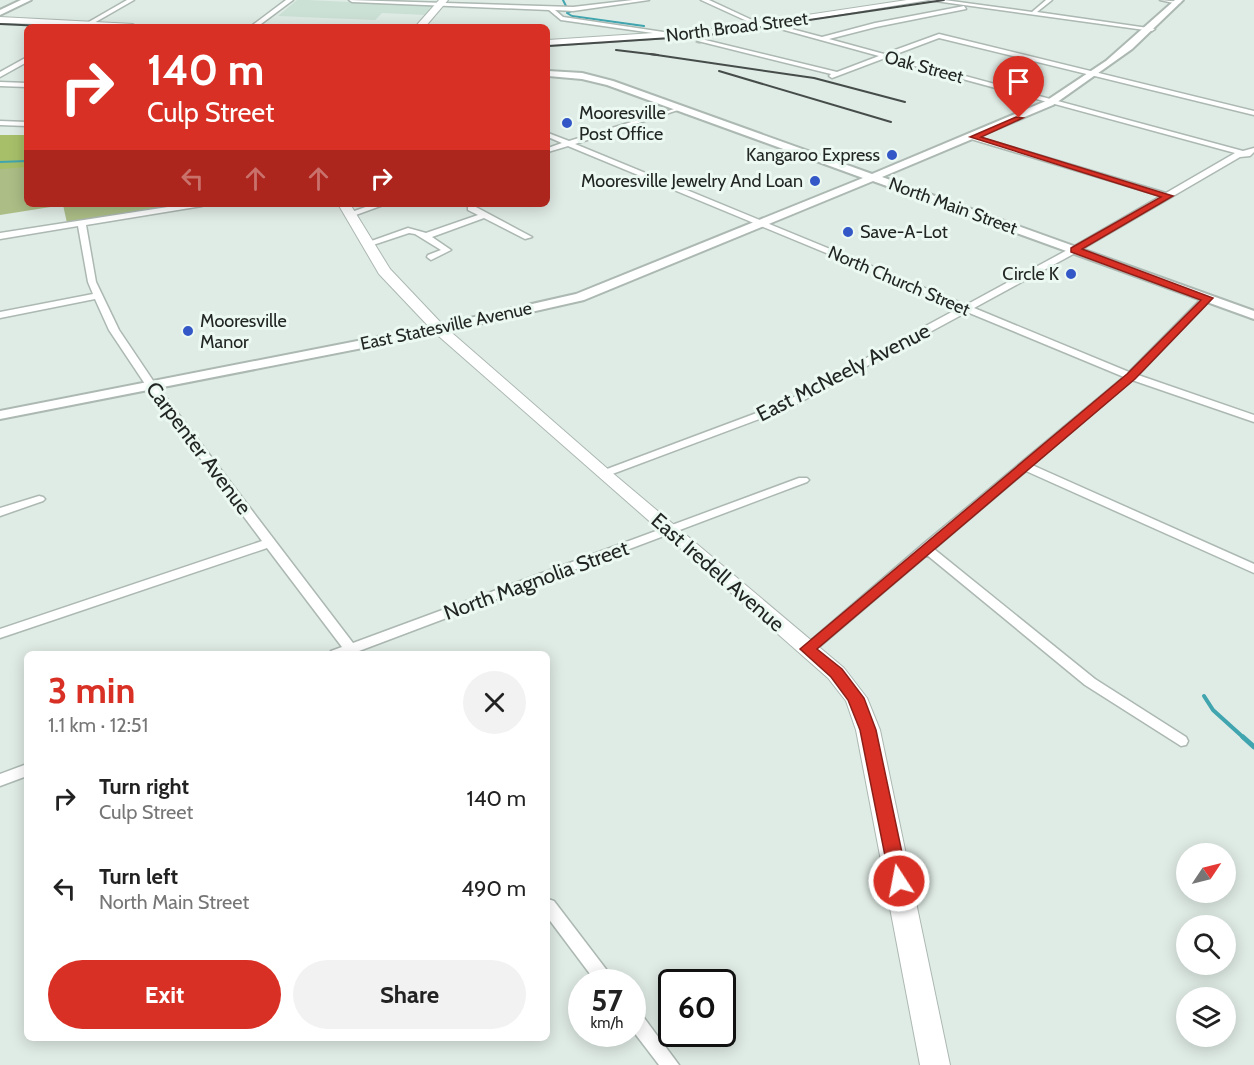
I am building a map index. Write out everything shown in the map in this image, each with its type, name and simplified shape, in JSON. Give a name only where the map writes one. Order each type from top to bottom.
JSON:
[{"type":"main road","name":"North Broad Street","points":[[550,43],[687,35],[925,0]]},
{"type":"main road","points":[[423,24],[443,2]]},
{"type":"main road","points":[[0,20],[57,24]]},
{"type":"main road","points":[[0,29],[24,32]]},
{"type":"main road","name":"East Iredell Avenue","points":[[347,209],[384,271],[439,329],[603,474],[836,673],[856,698],[868,730],[935,1065]]},
{"type":"street","points":[[0,13],[27,0]]},
{"type":"street","points":[[89,24],[131,0]]},
{"type":"street","points":[[257,24],[290,0]]},
{"type":"street","points":[[352,0],[550,8],[588,8],[646,0]]},
{"type":"street","name":"Oak Street","points":[[704,0],[765,25],[1254,156]]},
{"type":"street","points":[[931,0],[1152,29]]},
{"type":"street","points":[[1032,14],[1049,0]]},
{"type":"street","points":[[1162,0],[1178,1]]},
{"type":"street","name":"East Statesville Avenue","points":[[0,415],[439,329],[580,297],[1031,113],[1053,101],[1152,29],[1178,1]]},
{"type":"street","points":[[822,39],[971,6]]},
{"type":"street","points":[[550,8],[561,18],[667,33]]},
{"type":"street","points":[[701,41],[835,75],[939,36],[1254,113]]},
{"type":"street","points":[[0,75],[24,61]]},
{"type":"street","name":"North Main Street","points":[[550,73],[597,79],[1254,315]]},
{"type":"street","points":[[0,84],[24,85]]},
{"type":"street","points":[[550,149],[679,108]]},
{"type":"street","points":[[0,123],[24,124]]},
{"type":"street","name":"North Church Street","points":[[550,136],[1131,376],[1254,419]]},
{"type":"street","points":[[974,137],[1168,196]]},
{"type":"street","name":"East McNeely Avenue","points":[[603,474],[787,405],[1074,250],[1244,153],[1254,150]]},
{"type":"street","points":[[0,236],[183,207]]},
{"type":"street","points":[[471,208],[528,237]]},
{"type":"street","points":[[426,236],[485,215]]},
{"type":"street","name":"Carpenter Avenue","points":[[82,223],[92,282],[114,330],[150,384],[352,651]]},
{"type":"street","points":[[367,244],[408,230],[426,236],[447,249],[431,257]]},
{"type":"street","points":[[0,315],[98,296]]},
{"type":"street","points":[[808,649],[1131,376],[1208,298]]},
{"type":"street","points":[[1025,466],[1254,569]]},
{"type":"street","name":"North Magnolia Street","points":[[352,651],[803,480]]},
{"type":"street","points":[[0,512],[39,499]]},
{"type":"street","points":[[0,634],[269,543]]},
{"type":"street","points":[[926,548],[1090,682],[1181,741]]},
{"type":"street","points":[[0,780],[24,771]]},
{"type":"street","points":[[550,909],[596,969]]},
{"type":"street","points":[[646,1034],[670,1065]]},
{"type":"shaded area","points":[[297,0],[432,6],[426,15],[382,13],[375,20],[278,16]]},
{"type":"green space","points":[[0,135],[24,135],[24,167],[0,169]]},
{"type":"green space","points":[[0,139],[24,141],[24,207],[50,207],[0,215]]},
{"type":"green space","points":[[63,207],[166,207],[67,223]]},
{"type":"waterway","points":[[563,0],[566,6]]},
{"type":"waterway","points":[[571,11],[567,13],[572,16],[644,26]]},
{"type":"waterway","points":[[0,162],[24,161]]},
{"type":"waterway","points":[[1204,696],[1213,710],[1244,738]]},
{"type":"waterway","points":[[1243,737],[1254,747]]},
{"type":"tunnel","points":[[670,33],[701,41]]},
{"type":"railway","points":[[550,46],[701,36],[944,0]]},
{"type":"railway","points":[[0,24],[24,25]]},
{"type":"railway","points":[[616,50],[652,54]]},
{"type":"railway","points":[[652,54],[658,55]]},
{"type":"railway","points":[[652,54],[814,78],[905,102]]},
{"type":"railway","points":[[719,71],[891,122]]},
{"type":"place","name":"Mooresville Post Office","points":[[567,123]]},
{"type":"place","name":"Kangaroo Express","points":[[892,155]]},
{"type":"place","name":"Mooresville Jewelry And Loan","points":[[815,181]]},
{"type":"place","name":"Save-A-Lot","points":[[848,232]]},
{"type":"place","name":"Circle K","points":[[1071,274]]},
{"type":"place","name":"Mooresville Manor","points":[[188,331]]},
{"type":"route","points":[[899,881],[868,730],[856,698],[836,673],[808,649],[1131,376],[1208,298],[1074,250],[1168,196],[974,137],[1019,118]]}]
